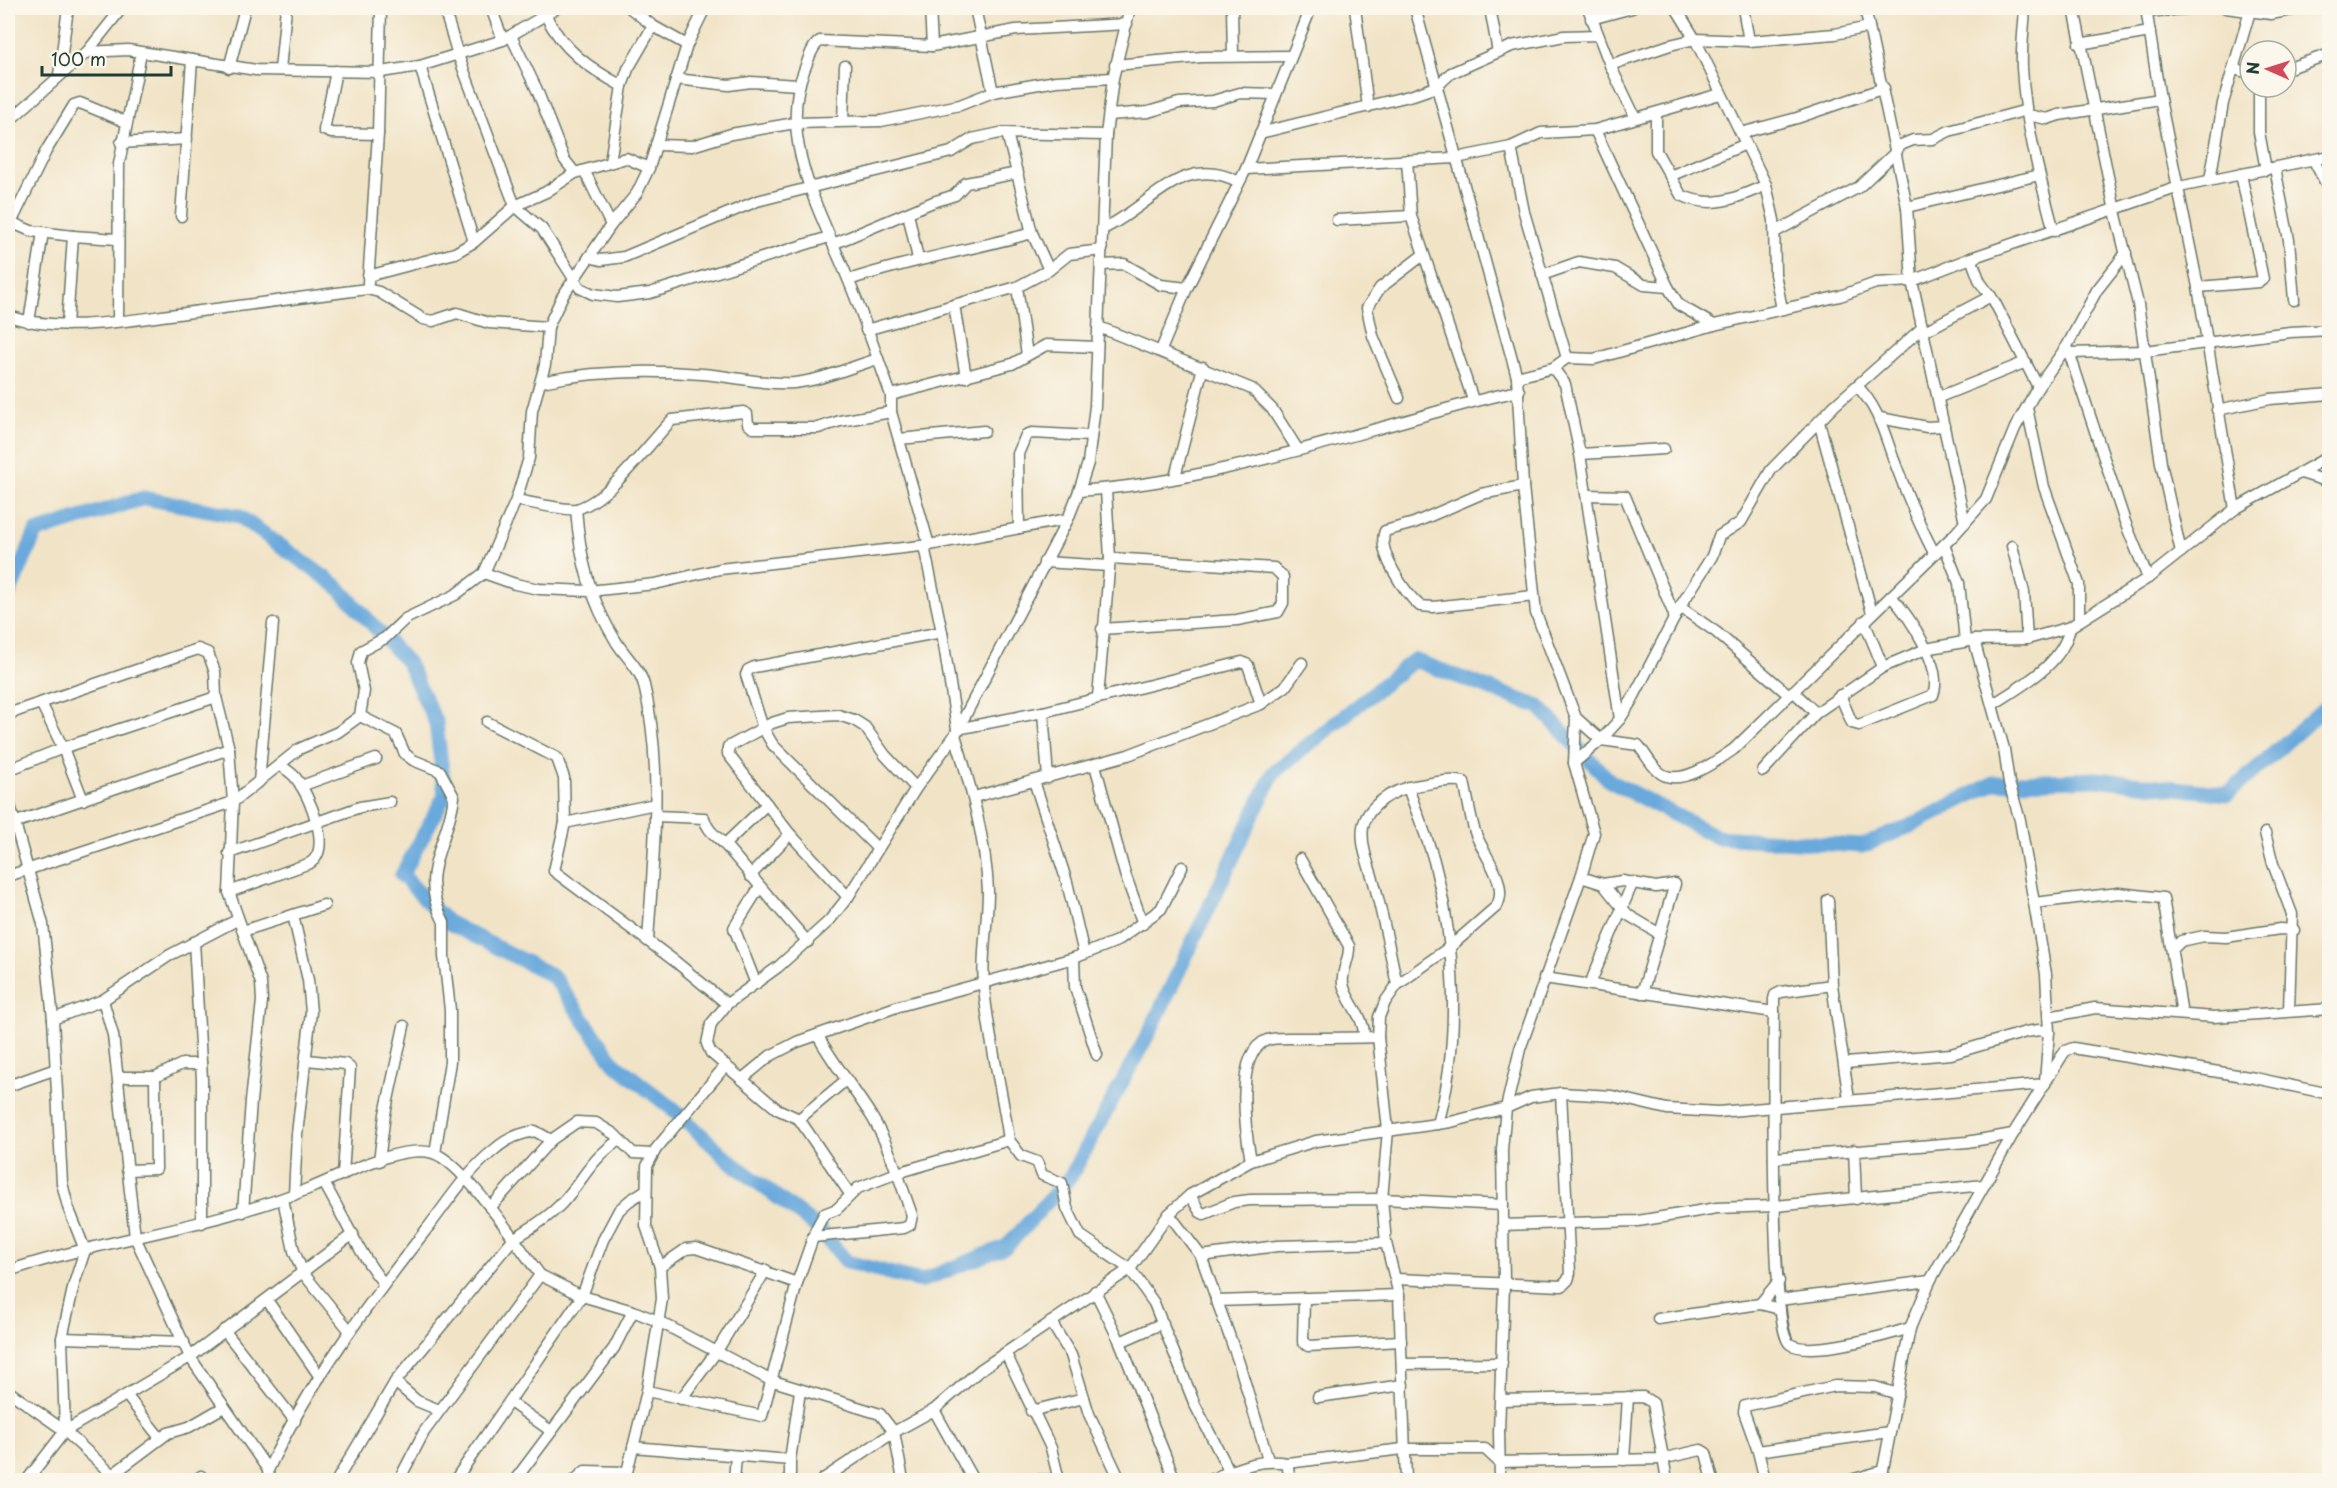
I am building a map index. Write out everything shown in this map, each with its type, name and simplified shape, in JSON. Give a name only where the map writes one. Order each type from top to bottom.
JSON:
[{"type":"street","points":[[59,75],[68,8]]},
{"type":"street","points":[[8,122],[87,52],[122,8]]},
{"type":"street","points":[[229,68],[245,8]]},
{"type":"street","points":[[280,70],[286,8]]},
{"type":"street","points":[[368,289],[381,72],[381,8]]},
{"type":"street","points":[[444,8],[458,55],[515,206],[542,229],[558,250],[580,288],[593,294],[617,297],[650,293],[831,240],[955,195],[966,183],[1018,173]]},
{"type":"street","points":[[491,8],[537,90],[564,159],[580,172],[611,225]]},
{"type":"street","points":[[87,52],[115,50],[192,60],[229,68],[381,72],[420,66],[507,38],[557,8]]},
{"type":"street","points":[[630,8],[653,26],[687,45]]},
{"type":"street","points":[[8,876],[233,802],[299,749],[338,732],[360,716],[364,691],[358,663],[361,651],[384,638],[405,619],[455,595],[484,573],[516,500],[529,458],[532,411],[541,382],[548,327],[574,280],[611,225],[637,193],[650,168],[687,45],[705,8]]},
{"type":"street","points":[[930,8],[932,46]]},
{"type":"street","points":[[975,8],[993,92]]},
{"type":"street","points":[[850,1194],[799,1119],[777,1109],[711,1053],[707,1044],[708,1028],[727,1004],[756,984],[807,942],[829,921],[848,897],[916,788],[956,732],[1068,519],[1080,491],[1088,463],[1099,327],[1106,135],[1115,65],[1130,8]]},
{"type":"street","points":[[1232,8],[1233,56]]},
{"type":"street","points":[[1161,350],[1186,288],[1246,168],[1311,8]]},
{"type":"street","points":[[1355,8],[1368,107]]},
{"type":"street","points":[[1415,8],[1517,377],[1523,486],[1534,596],[1540,629],[1576,718],[1574,763],[1594,833],[1581,877],[1520,1049],[1506,1108],[1502,1150],[1504,1284],[1499,1432],[1500,1480]]},
{"type":"street","points":[[1490,8],[1498,52]]},
{"type":"street","points":[[1632,8],[1590,13],[1597,35],[1635,117]]},
{"type":"street","points":[[1676,8],[1695,39],[1766,185],[1775,232],[1774,267],[1782,309]]},
{"type":"street","points":[[1743,8],[1749,41]]},
{"type":"street","points":[[1865,8],[1908,207],[1912,281],[1965,523]]},
{"type":"street","points":[[2025,8],[2022,68],[2039,175],[2055,231]]},
{"type":"street","points":[[2074,8],[2079,44],[2126,253],[2145,351],[2161,463],[2181,552]]},
{"type":"street","points":[[2198,8],[2146,10],[2160,99],[2198,287],[2235,509]]},
{"type":"street","points":[[2226,8],[2251,9],[2271,14],[2303,8]]},
{"type":"street","points":[[2210,180],[2223,103],[2251,9]]},
{"type":"street","points":[[546,16],[558,39],[573,54],[595,71],[622,86]]},
{"type":"street","points":[[1127,24],[1016,30],[932,46],[820,41],[812,51],[798,85],[795,123],[811,188],[849,280],[891,395],[891,412],[927,545],[956,732],[974,796],[988,888],[983,982],[987,1022],[1009,1140],[1021,1156],[1037,1162],[1042,1175],[1062,1183],[1067,1208],[1080,1235],[1130,1269],[1146,1289],[1163,1323],[1195,1405],[1232,1476]]},
{"type":"street","points":[[610,162],[622,86],[628,69],[653,26]]},
{"type":"street","points":[[1610,65],[1695,39],[1749,41],[1835,34],[1869,27]]},
{"type":"street","points":[[2079,44],[2150,32]]},
{"type":"street","points":[[1260,133],[1368,107],[1436,87],[1451,74],[1498,52],[1542,40],[1597,35]]},
{"type":"street","points":[[118,321],[117,239],[121,143],[141,53]]},
{"type":"street","points":[[2298,65],[2330,54]]},
{"type":"street","points":[[1115,65],[1233,56],[1291,56]]},
{"type":"street","points":[[181,216],[192,60]]},
{"type":"street","points":[[420,66],[474,242]]},
{"type":"street","points":[[843,120],[845,66]]},
{"type":"street","points":[[2233,69],[2238,70]]},
{"type":"street","points":[[336,71],[324,130],[331,133],[378,134]]},
{"type":"street","points":[[656,145],[692,146],[731,134],[795,123],[843,120],[880,121],[960,105],[993,92],[1056,81],[1113,78]]},
{"type":"street","points":[[676,79],[729,85],[751,82],[798,85]]},
{"type":"street","points":[[1741,133],[1797,118],[1884,88]]},
{"type":"street","points":[[1109,115],[1148,112],[1179,103],[1213,101],[1240,93],[1276,94]]},
{"type":"street","points":[[1246,168],[1456,158],[1511,147],[1541,133],[1595,130],[1720,94]]},
{"type":"street","points":[[1775,232],[1860,187],[1896,149],[1913,140],[1933,139],[1958,129],[2028,112],[2050,119],[2093,108],[2160,99]]},
{"type":"street","points":[[2259,99],[2259,132],[2289,240],[2294,300]]},
{"type":"street","points":[[117,239],[23,229],[9,222],[46,151],[74,105],[80,104],[126,122]]},
{"type":"street","points":[[1656,114],[1656,152],[1681,195],[1705,203],[1725,202],[1766,185]]},
{"type":"street","points":[[1595,130],[1668,288],[1679,305],[1714,325]]},
{"type":"street","points":[[589,257],[601,260],[624,257],[757,201],[951,152],[972,139],[1007,133],[1106,135]]},
{"type":"street","points":[[1007,133],[1032,233],[1049,270]]},
{"type":"street","points":[[121,143],[187,140]]},
{"type":"street","points":[[1670,176],[1746,144]]},
{"type":"street","points":[[1511,147],[1524,212],[1568,358]]},
{"type":"street","points":[[1517,377],[1553,368],[1568,358],[1594,359],[1714,325],[1840,296],[1876,283],[1912,281],[1971,258],[2115,211],[2179,187],[2330,156]]},
{"type":"street","points":[[368,276],[455,254],[474,242],[515,206],[580,172],[626,158],[650,168]]},
{"type":"street","points":[[560,182],[564,159]]},
{"type":"street","points":[[1407,160],[1411,216],[1473,400]]},
{"type":"street","points":[[2314,161],[2330,191]]},
{"type":"street","points":[[1103,229],[1123,219],[1170,184],[1191,173],[1222,173],[1239,182]]},
{"type":"street","points":[[2198,287],[2259,282],[2263,279],[2241,174]]},
{"type":"street","points":[[1908,207],[2039,175]]},
{"type":"street","points":[[908,213],[918,259]]},
{"type":"street","points":[[1337,220],[1411,216]]},
{"type":"street","points":[[29,322],[43,232]]},
{"type":"street","points":[[849,280],[918,259],[978,248],[1032,233]]},
{"type":"street","points":[[67,325],[73,236]]},
{"type":"street","points":[[866,330],[1017,287],[1049,270],[1069,254],[1102,250]]},
{"type":"street","points":[[1576,718],[1601,740],[1638,745],[1658,771],[1665,776],[1676,777],[1703,769],[1727,754],[1944,545],[1986,499],[2015,428],[2038,387],[2069,350],[2085,308],[2126,253]]},
{"type":"street","points":[[1399,398],[1373,336],[1367,308],[1380,288],[1423,255]]},
{"type":"street","points":[[1971,258],[1980,282],[1991,296],[2038,387]]},
{"type":"street","points":[[1542,275],[1579,262],[1615,268],[1644,285],[1668,288]]},
{"type":"street","points":[[1101,265],[1124,264],[1161,285],[1186,288]]},
{"type":"street","points":[[1017,287],[1027,355]]},
{"type":"street","points":[[8,316],[29,322],[67,325],[118,321],[368,289],[379,292],[423,319],[433,321],[457,313],[489,322],[548,327]]},
{"type":"street","points":[[1574,763],[1601,740],[1620,719],[1677,612],[1712,556],[1719,536],[1736,528],[1771,470],[1857,386],[1923,330],[1991,296]]},
{"type":"street","points":[[954,305],[966,377]]},
{"type":"street","points":[[1099,327],[1252,388],[1272,409],[1298,450]]},
{"type":"street","points":[[2069,350],[2145,351],[2290,332],[2330,330]]},
{"type":"street","points":[[891,395],[1012,364],[1046,345],[1097,347]]},
{"type":"street","points":[[2069,350],[2125,522],[2148,578]]},
{"type":"street","points":[[541,382],[594,373],[633,373],[701,374],[792,383],[831,376],[878,359]]},
{"type":"street","points":[[1939,397],[2026,362]]},
{"type":"street","points":[[1175,477],[1203,367]]},
{"type":"street","points":[[1553,368],[1565,384],[1580,454],[1620,719]]},
{"type":"street","points":[[1857,386],[1868,397],[1880,418],[1913,510],[1934,554]]},
{"type":"street","points":[[1080,491],[1106,490],[1298,450],[1473,400],[1518,392]]},
{"type":"street","points":[[2217,410],[2270,399],[2330,394]]},
{"type":"street","points":[[2027,408],[2044,487],[2079,584],[2079,619]]},
{"type":"street","points":[[516,500],[576,509],[599,495],[634,466],[672,420],[743,411],[747,414],[748,424],[753,428],[818,428],[840,421],[891,412]]},
{"type":"street","points":[[1880,418],[1927,427],[1944,426]]},
{"type":"street","points":[[1819,422],[1868,617],[1883,667]]},
{"type":"street","points":[[899,439],[984,431]]},
{"type":"street","points":[[1019,528],[1018,454],[1026,435],[1032,433],[1091,436]]},
{"type":"street","points":[[1580,454],[1664,449]]},
{"type":"street","points":[[1762,771],[1816,713],[1840,694],[1883,667],[1926,649],[1970,641],[2026,639],[2070,627],[2079,619],[2148,578],[2235,509],[2330,456]]},
{"type":"street","points":[[2301,472],[2330,482]]},
{"type":"street","points":[[1523,486],[1481,494],[1414,523],[1390,528],[1385,531],[1383,538],[1389,561],[1400,582],[1420,606],[1534,596]]},
{"type":"street","points":[[1098,697],[1109,562],[1106,490]]},
{"type":"street","points":[[1587,495],[1625,496],[1677,612],[1716,632],[1816,713]]},
{"type":"street","points":[[576,509],[578,534],[589,591],[644,684],[652,736],[656,804],[648,941]]},
{"type":"street","points":[[484,573],[515,584],[539,589],[589,591],[655,584],[720,569],[927,545],[1068,519]]},
{"type":"street","points":[[1944,545],[1959,584],[1970,641],[1992,705],[2020,820],[2046,974],[2049,1032],[2044,1084]]},
{"type":"street","points":[[2012,546],[2024,592],[2026,639]]},
{"type":"street","points":[[1044,562],[1274,568],[1283,577],[1284,603],[1278,612],[1238,620],[1102,629]]},
{"type":"street","points":[[1840,694],[1850,720],[1856,725],[1929,699],[1936,689],[1926,649],[1906,613],[1891,596]]},
{"type":"street","points":[[260,782],[273,622]]},
{"type":"street","points":[[1992,705],[2044,669],[2065,646],[2070,627]]},
{"type":"street","points":[[877,849],[773,745],[763,728],[747,680],[748,669],[942,632]]},
{"type":"street","points":[[8,714],[198,649],[208,652],[212,660],[216,697],[229,749],[233,802],[229,853],[230,892],[237,920],[257,966],[262,1001],[251,1101],[243,1212]]},
{"type":"street","points":[[956,732],[1242,662],[1248,665],[1261,704]]},
{"type":"street","points":[[974,796],[1095,765],[1261,704],[1285,687],[1302,663]]},
{"type":"street","points":[[8,770],[63,748],[216,697]]},
{"type":"street","points":[[41,702],[63,748],[83,800]]},
{"type":"street","points":[[1043,712],[1048,778]]},
{"type":"street","points":[[360,716],[396,734],[405,754],[413,760],[440,771],[454,797],[436,860],[432,891],[435,906],[444,922],[444,956],[451,1031],[450,1062],[435,1153]]},
{"type":"street","points":[[848,897],[790,834],[726,750],[763,728],[788,717],[838,716],[854,720],[865,727],[885,755],[916,788]]},
{"type":"street","points":[[487,722],[557,758],[564,778],[565,823],[553,867],[556,873],[648,941],[727,1004]]},
{"type":"street","points":[[11,825],[229,749]]},
{"type":"street","points":[[301,786],[376,759]]},
{"type":"street","points":[[230,892],[314,861],[321,850],[317,821],[301,786],[280,765]]},
{"type":"street","points":[[1095,765],[1125,874],[1143,924]]},
{"type":"street","points":[[1034,781],[1067,882],[1079,956],[1075,987],[1097,1054]]},
{"type":"street","points":[[1397,984],[1380,907],[1364,851],[1364,825],[1370,813],[1391,794],[1408,787],[1464,782],[1475,833],[1495,872],[1501,892],[1497,906],[1451,946],[1397,984],[1385,1002],[1380,1017],[1378,1036],[1388,1130],[1382,1199],[1386,1244],[1399,1295],[1403,1449],[1406,1480]]},
{"type":"street","points":[[1408,787],[1433,859],[1451,946],[1450,1062],[1446,1096],[1438,1124]]},
{"type":"street","points":[[8,798],[11,825],[30,870],[43,924],[53,1019],[62,1183],[68,1207],[86,1250],[74,1284],[62,1338],[65,1431]]},
{"type":"street","points":[[229,853],[360,807],[390,802]]},
{"type":"street","points":[[565,823],[656,804]]},
{"type":"street","points":[[725,844],[767,804]]},
{"type":"street","points":[[655,816],[704,818],[707,829],[725,844],[759,888],[807,942]]},
{"type":"street","points":[[750,876],[790,834]]},
{"type":"street","points":[[2265,834],[2273,864],[2292,914],[2294,930],[2289,1011]]},
{"type":"street","points":[[1300,859],[1349,946],[1348,960],[1342,972],[1344,988],[1363,1023],[1364,1037]]},
{"type":"street","points":[[742,1079],[770,1056],[797,1042],[898,1006],[955,993],[983,982],[1079,956],[1117,941],[1161,909],[1182,867]]},
{"type":"street","points":[[1581,877],[1603,884],[1633,882],[1656,887],[1675,884],[1642,993]]},
{"type":"street","points":[[1590,984],[1633,882]]},
{"type":"street","points":[[1603,884],[1635,921],[1659,934]]},
{"type":"street","points":[[756,984],[734,928],[759,888]]},
{"type":"street","points":[[2034,903],[2119,893],[2160,897],[2164,901],[2170,933],[2177,945],[2182,1014]]},
{"type":"street","points":[[1828,900],[1832,985],[1846,1064],[1849,1099]]},
{"type":"street","points":[[243,931],[324,905]]},
{"type":"street","points":[[2280,929],[2292,914]]},
{"type":"street","points":[[293,915],[308,980],[311,1012],[307,1060],[288,1197],[294,1251],[303,1273],[350,1331]]},
{"type":"street","points":[[53,1019],[103,1000],[194,942],[237,920]]},
{"type":"street","points":[[2177,945],[2204,936],[2226,936],[2280,929],[2294,930]]},
{"type":"street","points":[[194,942],[201,1064],[202,1223]]},
{"type":"street","points":[[1544,978],[1774,1012]]},
{"type":"street","points":[[1832,985],[1777,993],[1774,1012],[1774,1158],[1780,1304],[1784,1338],[1789,1344],[1802,1349],[1840,1345],[1910,1328]]},
{"type":"street","points":[[103,1000],[114,1035],[135,1237],[190,1357],[269,1475],[295,1421],[350,1331],[464,1177],[494,1149],[512,1138],[535,1131],[551,1140]]},
{"type":"street","points":[[2049,1017],[2095,1008],[2214,1017],[2330,1009]]},
{"type":"street","points":[[378,1161],[385,1114],[404,1026]]},
{"type":"street","points":[[1846,1064],[1951,1054],[2026,1032],[2038,1030],[2049,1032]]},
{"type":"street","points":[[813,1237],[853,1231],[883,1231],[910,1225],[912,1215],[897,1173],[871,1116],[834,1066],[818,1036]]},
{"type":"street","points":[[1251,1161],[1244,1122],[1244,1093],[1253,1053],[1260,1044],[1276,1039],[1378,1036]]},
{"type":"street","points":[[1851,1480],[1881,1476],[1910,1328],[1930,1281],[2013,1134],[2065,1051],[2073,1048],[2255,1078],[2330,1094]]},
{"type":"street","points":[[307,1060],[345,1064],[350,1068],[343,1175]]},
{"type":"street","points":[[119,1077],[155,1077],[182,1064],[201,1064]]},
{"type":"street","points":[[575,1480],[585,1471],[626,1476],[660,1323],[662,1299],[660,1267],[646,1226],[647,1166],[653,1154],[726,1065]]},
{"type":"street","points":[[8,1086],[56,1069]]},
{"type":"street","points":[[127,1170],[156,1169],[155,1077]]},
{"type":"street","points":[[799,1119],[846,1080]]},
{"type":"street","points":[[822,1480],[894,1432],[934,1410],[980,1370],[1130,1269],[1169,1214],[1190,1195],[1251,1161],[1316,1141],[1438,1124],[1506,1108],[1531,1098],[1561,1093],[1612,1096],[1692,1112],[1773,1108],[1849,1099],[2044,1084]]},
{"type":"street","points":[[1396,1279],[1562,1286],[1568,1280],[1570,1273],[1561,1093]]},
{"type":"street","points":[[490,1208],[551,1140],[577,1122],[596,1123],[614,1134],[633,1153],[653,1154]]},
{"type":"street","points":[[1774,1158],[1967,1142],[2013,1134]]},
{"type":"street","points":[[337,1480],[395,1382],[513,1239],[537,1224],[562,1203],[589,1165],[619,1140]]},
{"type":"street","points":[[646,1391],[762,1416],[797,1283],[813,1237],[824,1214],[841,1205],[850,1194],[897,1173],[1009,1140]]},
{"type":"street","points":[[1854,1150],[1856,1199]]},
{"type":"street","points":[[8,1271],[135,1237],[243,1212],[402,1153],[435,1153],[464,1177],[540,1275],[582,1296],[633,1311],[660,1323],[770,1380],[800,1391],[872,1411],[885,1419],[894,1432],[903,1480]]},
{"type":"street","points":[[324,1183],[353,1234],[364,1260],[384,1284]]},
{"type":"street","points":[[1503,1225],[1638,1221],[1709,1209],[1776,1206],[1984,1185]]},
{"type":"street","points":[[455,1480],[582,1296],[603,1240],[620,1210],[629,1200],[646,1190]]},
{"type":"street","points":[[1190,1195],[1200,1212],[1204,1214],[1234,1202],[1250,1200],[1382,1199],[1503,1205]]},
{"type":"street","points":[[1169,1214],[1200,1256],[1239,1363],[1269,1460]]},
{"type":"street","points":[[27,1480],[65,1431],[128,1396],[190,1357],[353,1234]]},
{"type":"street","points":[[1200,1256],[1277,1246],[1386,1244]]},
{"type":"street","points":[[660,1267],[686,1250],[696,1248],[766,1270],[797,1283]]},
{"type":"street","points":[[681,1399],[717,1351],[766,1270]]},
{"type":"street","points":[[399,1480],[424,1432],[439,1410],[540,1275]]},
{"type":"street","points":[[1760,1304],[1779,1281]]},
{"type":"street","points":[[1658,1319],[1760,1304],[1780,1304],[1930,1281]]},
{"type":"street","points":[[1095,1291],[1120,1342],[1175,1480]]},
{"type":"street","points":[[1216,1301],[1399,1295]]},
{"type":"street","points":[[1304,1298],[1303,1342],[1308,1346],[1401,1341]]},
{"type":"street","points":[[267,1300],[320,1377]]},
{"type":"street","points":[[515,1480],[614,1348],[633,1311]]},
{"type":"street","points":[[1051,1322],[1071,1355],[1084,1398],[1120,1480]]},
{"type":"street","points":[[1120,1342],[1163,1323]]},
{"type":"street","points":[[224,1330],[295,1421]]},
{"type":"street","points":[[62,1338],[184,1342]]},
{"type":"street","points":[[1006,1354],[1031,1411],[1051,1449],[1059,1480]]},
{"type":"street","points":[[1402,1364],[1502,1363]]},
{"type":"street","points":[[395,1382],[417,1401],[439,1410]]},
{"type":"street","points":[[1318,1397],[1403,1385]]},
{"type":"street","points":[[1765,1480],[1758,1451],[1744,1412],[1745,1406],[1835,1386],[1875,1387],[1898,1394]]},
{"type":"street","points":[[8,1391],[65,1431],[115,1478],[160,1438],[189,1427],[222,1408]]},
{"type":"street","points":[[790,1480],[790,1460],[800,1391]]},
{"type":"street","points":[[128,1396],[160,1438]]},
{"type":"street","points":[[1623,1460],[1628,1397]]},
{"type":"street","points":[[1501,1400],[1642,1397],[1653,1403],[1661,1460],[1668,1480]]},
{"type":"street","points":[[1031,1411],[1084,1398]]},
{"type":"street","points":[[510,1402],[551,1431]]},
{"type":"street","points":[[934,1410],[973,1480]]},
{"type":"street","points":[[1485,1449],[1499,1432]]},
{"type":"street","points":[[1758,1451],[1889,1432]]},
{"type":"street","points":[[633,1446],[790,1460]]},
{"type":"street","points":[[1209,1480],[1232,1476],[1269,1460],[1287,1463],[1403,1449],[1485,1449],[1499,1462],[1661,1460],[1701,1450],[1706,1453],[1713,1480]]},
{"type":"street","points":[[734,1480],[736,1456]]},
{"type":"street","points":[[1287,1463],[1290,1480]]},
{"type":"street","points":[[1025,1480],[1053,1480]]},
{"type":"waterway","points":[[8,596],[36,532],[144,498],[239,516],[337,586],[408,663],[436,723],[445,795],[402,875],[447,922],[553,976],[614,1063],[675,1111],[731,1162],[819,1229],[847,1262],[921,1281],[1007,1246],[1071,1176],[1152,1027],[1273,773],[1414,660],[1539,707],[1610,781],[1717,837],[1862,846],[1910,826],[1994,783],[2096,779],[2228,794],[2330,703]]}]
